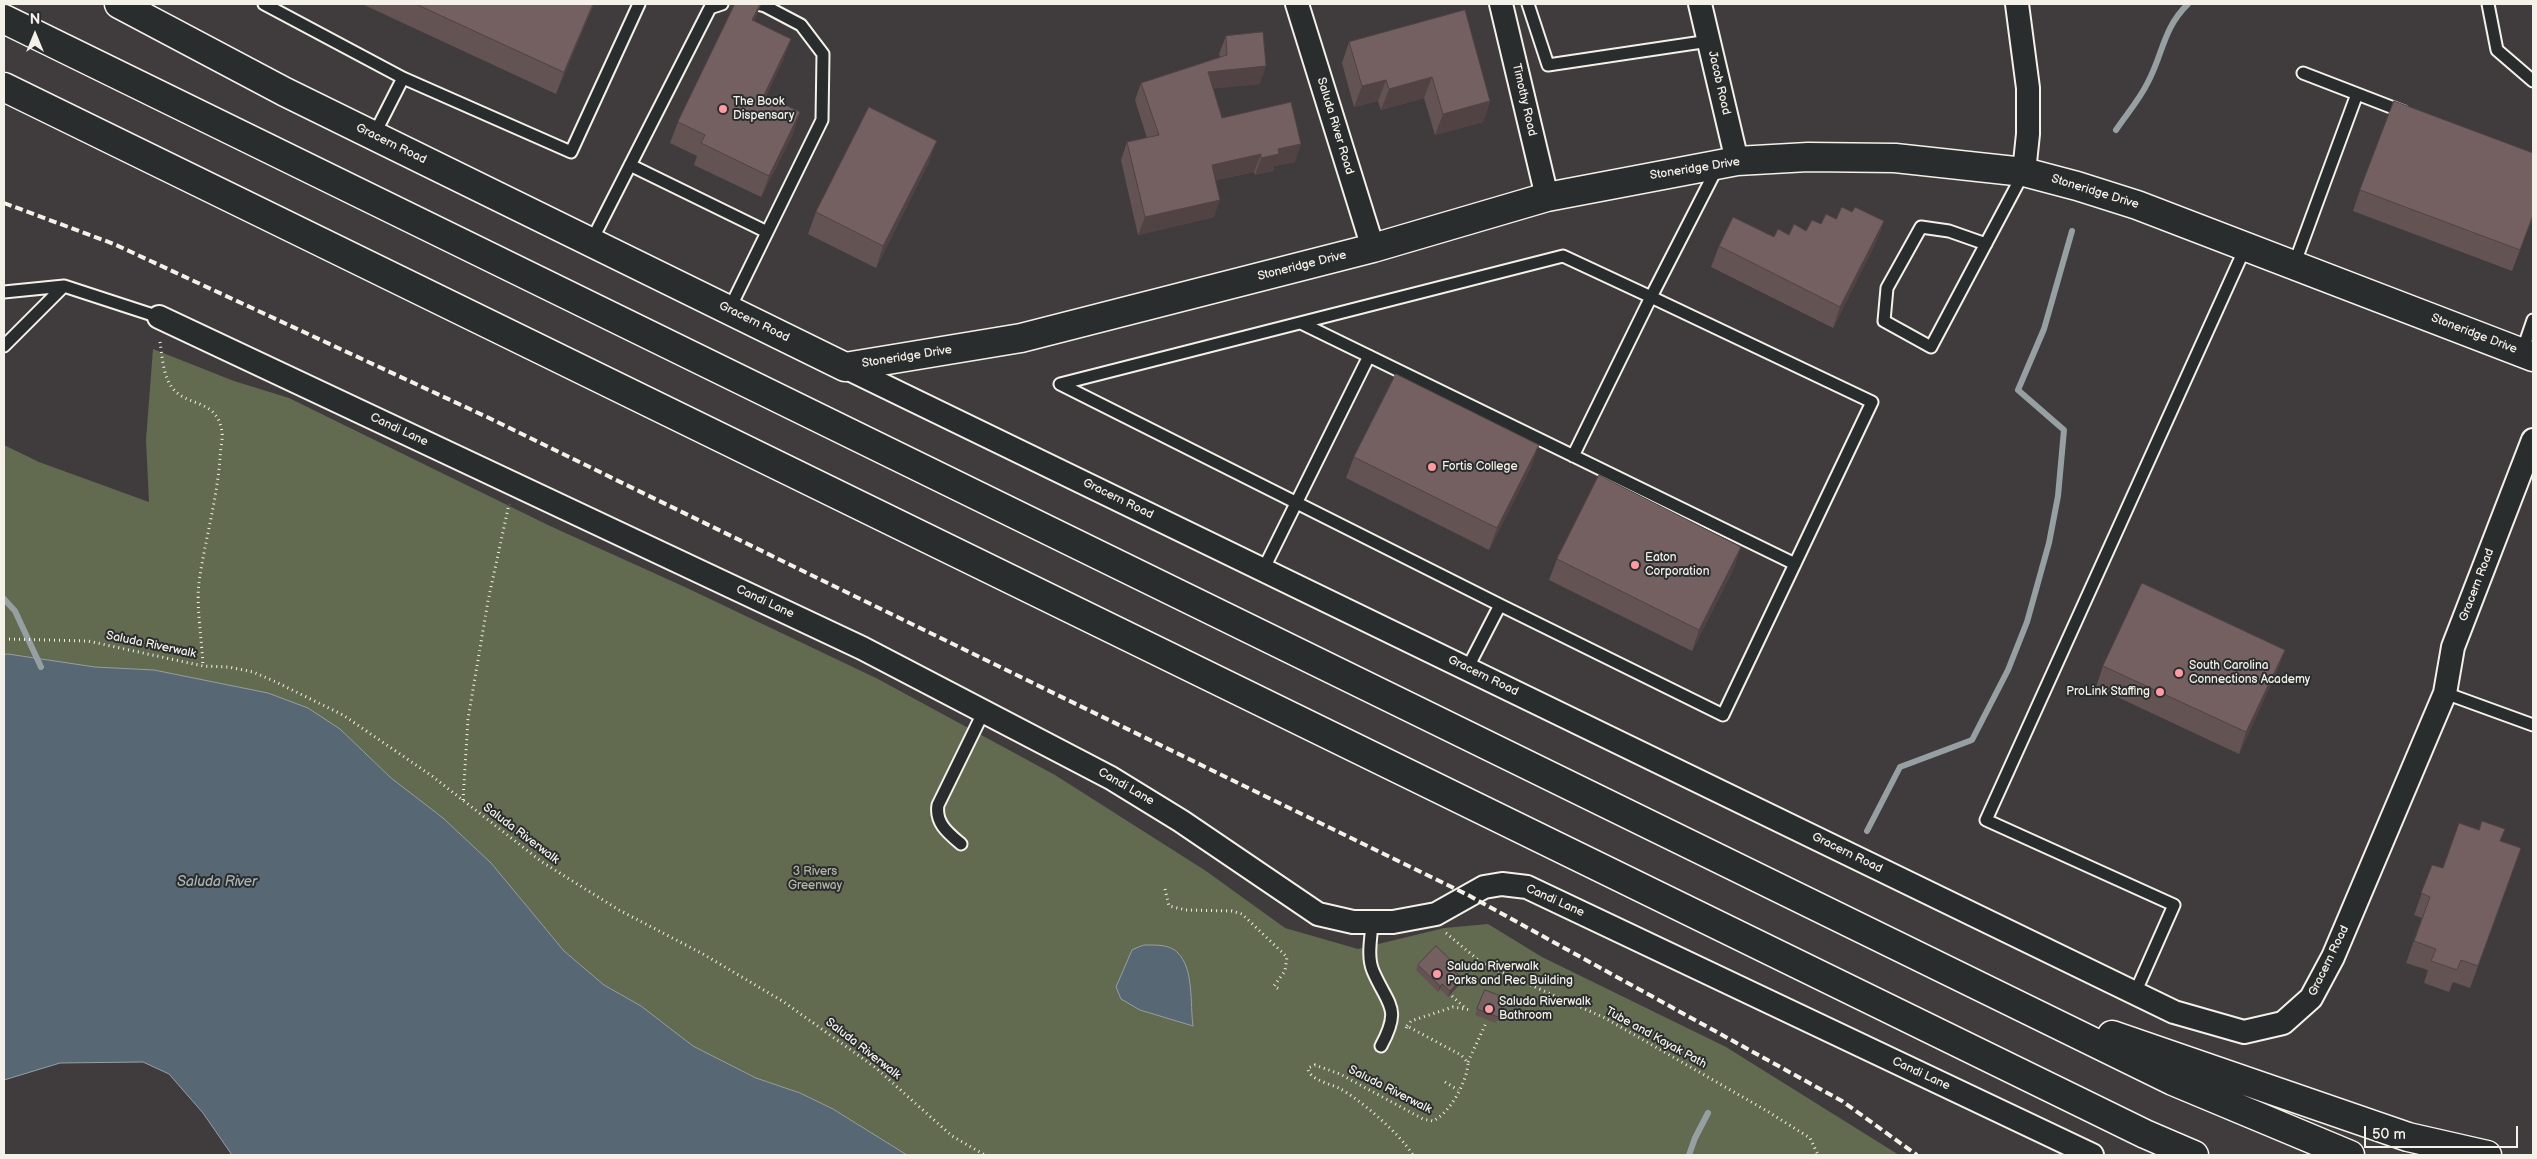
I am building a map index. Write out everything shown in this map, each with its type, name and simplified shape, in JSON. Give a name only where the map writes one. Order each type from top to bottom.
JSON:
[{"type":"main road","name":"Gracern Road","points":[[119,4],[150,15],[286,92],[845,367]]},
{"type":"main road","points":[[4,19],[2172,1081],[2350,1155]]},
{"type":"main road","points":[[4,86],[2145,1134],[2194,1155]]},
{"type":"main road","name":"Stoneridge Drive","points":[[845,367],[1021,338],[1373,248],[1547,197],[1728,163],[1808,156],[1894,158],[2024,172],[2078,186],[2137,205],[2528,354]]},
{"type":"main road","points":[[2000,996],[2408,1137],[2487,1155]]},
{"type":"street","name":"Saluda River Road","points":[[1296,4],[1373,248]]},
{"type":"street","name":"Timothy Road","points":[[1501,4],[1547,197]]},
{"type":"street","name":"Jacob Road","points":[[1700,4],[1709,41],[1728,163]]},
{"type":"street","points":[[2018,4],[2028,88],[2028,134],[2024,172]]},
{"type":"street","name":"Candi Lane","points":[[159,317],[862,648],[1111,778],[1146,799],[1302,905],[1334,919],[1372,924],[1427,917],[1484,887],[1502,884],[1527,887],[2092,1155]]},
{"type":"street","name":"Gracern Road","points":[[845,367],[2174,1012],[2244,1032],[2283,1022],[2311,998],[2332,958],[2445,693],[2453,647],[2533,440]]},
{"type":"lane","points":[[264,4],[403,78],[571,152],[639,4]]},
{"type":"lane","points":[[591,242],[710,8],[722,4]]},
{"type":"lane","points":[[729,310],[822,120],[823,54],[801,25],[765,6],[757,4]]},
{"type":"lane","points":[[1528,4],[1548,65],[1709,41]]},
{"type":"lane","points":[[2488,4],[2497,50],[2533,81]]},
{"type":"lane","points":[[2303,73],[2413,115]]},
{"type":"lane","points":[[374,135],[403,78]]},
{"type":"lane","points":[[2294,264],[2357,94]]},
{"type":"lane","points":[[1573,456],[1651,296],[1728,163]]},
{"type":"lane","points":[[630,165],[767,232]]},
{"type":"lane","points":[[1986,244],[1949,231],[1921,227],[1887,288],[1884,321],[1931,347],[1986,244],[2024,172]]},
{"type":"lane","points":[[2135,993],[2174,905],[1986,820],[2246,246]]},
{"type":"lane","points":[[1564,256],[1872,402],[1723,714],[1500,605],[1060,384],[1301,323],[1564,256]]},
{"type":"lane","points":[[4,292],[64,286],[159,317]]},
{"type":"lane","points":[[4,346],[64,286]]},
{"type":"lane","points":[[2528,354],[2533,320]]},
{"type":"lane","points":[[1301,323],[1795,564]]},
{"type":"lane","points":[[1263,570],[1369,356]]},
{"type":"lane","points":[[1467,669],[1500,605]]},
{"type":"lane","points":[[2445,693],[2533,725]]},
{"type":"lane","points":[[961,844],[940,824],[938,805],[984,712]]},
{"type":"lane","points":[[1372,924],[1372,969],[1391,1006],[1392,1014],[1392,1024],[1381,1046]]},
{"type":"path","points":[[159,317],[163,362],[171,386],[180,395],[209,407],[222,431],[216,499],[204,551],[199,585],[204,666]]},
{"type":"path","points":[[463,800],[468,719],[488,601],[513,484]]},
{"type":"path","name":"Saluda Riverwalk","points":[[4,639],[88,641],[204,666],[229,666],[253,672],[343,714],[463,800],[542,862],[619,910],[703,954],[784,1002],[876,1068],[952,1136],[985,1155]]},
{"type":"path","points":[[1165,889],[1169,906],[1202,912],[1232,911],[1242,914],[1252,921],[1287,957],[1285,971],[1274,986],[1280,989]]},
{"type":"path","name":"Tube and Kayak Path","points":[[1427,917],[1483,964],[1605,1018],[1810,1138],[1818,1155]]},
{"type":"path","points":[[1452,996],[1465,1008]]},
{"type":"path","points":[[1403,1032],[1411,1021],[1453,1007],[1471,1010]]},
{"type":"path","name":"Saluda Riverwalk","points":[[1414,1155],[1396,1135],[1357,1101],[1341,1089],[1311,1075],[1308,1068],[1315,1065],[1340,1074],[1428,1121],[1433,1121],[1442,1115],[1458,1090],[1486,1022]]},
{"type":"path","points":[[1407,1026],[1461,1054],[1468,1063]]},
{"type":"path","points":[[1445,1082],[1458,1090]]},
{"type":"green space","name":"3 Rivers Greenway","points":[[153,349],[234,381],[289,398],[550,526],[687,588],[878,679],[1055,775],[1206,871],[1285,928],[1358,949],[1444,928],[1488,924],[1542,957],[1726,1047],[1899,1155],[907,1155],[833,1109],[800,1093],[756,1078],[693,1046],[641,1006],[604,985],[564,951],[491,863],[443,818],[391,778],[340,729],[268,693],[154,670],[95,667],[40,660],[25,656],[4,655],[4,445],[39,462],[149,502],[146,440]]},
{"type":"water","name":"Saluda River","points":[[8,654],[95,667],[154,670],[268,693],[308,708],[340,729],[391,778],[443,818],[491,863],[564,951],[604,985],[641,1006],[693,1046],[756,1078],[800,1093],[833,1109],[907,1155],[232,1155],[203,1113],[169,1074],[143,1062],[60,1063],[4,1080],[4,655]]},
{"type":"water","points":[[1144,945],[1171,948],[1183,960],[1189,977],[1193,1026],[1140,1010],[1121,999],[1116,987],[1132,950]]},
{"type":"building","points":[[416,4],[593,4],[564,72]]},
{"type":"building","points":[[735,4],[760,4],[752,20],[791,39],[764,95],[800,112],[769,176],[701,143],[705,135],[678,122]]},
{"type":"building","points":[[1465,10],[1490,101],[1443,114],[1432,77],[1389,89],[1386,80],[1362,86],[1349,42]]},
{"type":"building","points":[[1263,32],[1266,66],[1208,72],[1222,118],[1291,102],[1301,144],[1278,149],[1279,154],[1261,158],[1261,154],[1212,165],[1220,200],[1145,217],[1127,142],[1159,135],[1141,83],[1227,55],[1226,36]]},
{"type":"building","points":[[2394,101],[2533,153],[2533,215],[2520,250],[2360,190]]},
{"type":"building","points":[[869,107],[937,141],[883,246],[816,212]]},
{"type":"building","points":[[1842,207],[1852,212],[1855,207],[1884,221],[1840,307],[1719,246],[1733,217],[1774,237],[1778,229],[1789,235],[1794,224],[1806,231],[1812,220],[1821,224],[1826,214],[1836,219]]},
{"type":"building","points":[[1396,374],[1539,445],[1497,528],[1354,457]]},
{"type":"building","points":[[1599,475],[1741,547],[1699,630],[1557,559]]},
{"type":"building","points":[[2142,583],[2285,650],[2246,732],[2103,666]]},
{"type":"building","points":[[2482,821],[2505,829],[2500,841],[2521,848],[2478,966],[2461,960],[2457,970],[2431,961],[2436,949],[2414,941],[2430,897],[2421,893],[2432,865],[2443,868],[2459,823],[2479,830]]},
{"type":"building","name":"Saluda Riverwalk Parks and Rec Building","points":[[1436,946],[1458,967],[1454,971],[1462,978],[1450,991],[1442,984],[1440,986],[1418,965]]},
{"type":"building","name":"Saluda Riverwalk Bathroom","points":[[1485,990],[1506,998],[1498,1017],[1477,1009]]},
{"type":"waterway","points":[[2116,130],[2145,88],[2173,22],[2188,4]]},
{"type":"waterway","points":[[1867,831],[1900,767],[1972,740],[2008,670],[2027,622],[2049,543],[2058,496],[2064,430],[2018,390],[2044,329],[2072,231]]},
{"type":"waterway","points":[[4,599],[15,611],[41,667]]},
{"type":"waterway","points":[[1689,1155],[1695,1138],[1708,1113]]},
{"type":"railway","points":[[4,203],[114,244],[487,417],[1468,895],[1842,1101],[1917,1155]]},
{"type":"place","name":"The Book Dispensary","points":[[723,109]]},
{"type":"place","name":"Fortis College","points":[[1432,467]]},
{"type":"place","name":"Eaton Corporation","points":[[1635,565]]},
{"type":"place","name":"South Carolina Connections Academy","points":[[2179,673]]},
{"type":"place","name":"ProLink Staffing","points":[[2160,692]]},
{"type":"place","name":"Saluda Riverwalk Parks and Rec Building","points":[[1437,974]]},
{"type":"place","name":"Saluda Riverwalk Bathroom","points":[[1489,1009]]}]
